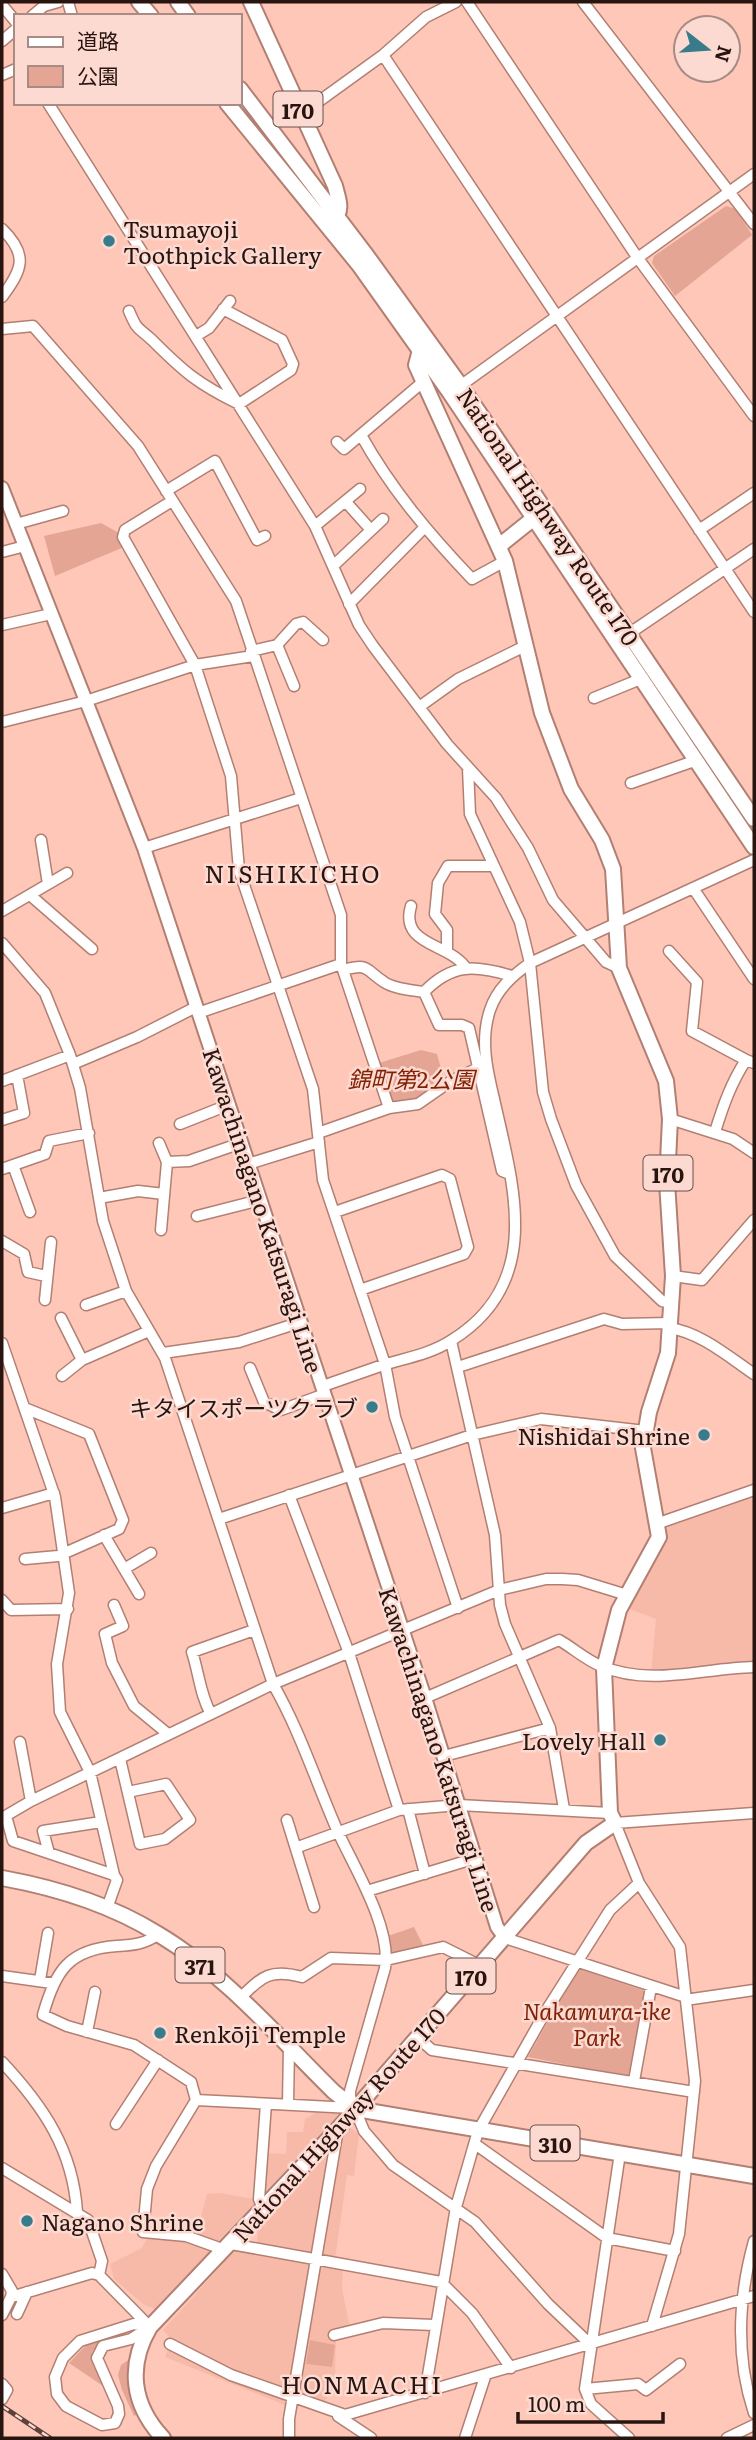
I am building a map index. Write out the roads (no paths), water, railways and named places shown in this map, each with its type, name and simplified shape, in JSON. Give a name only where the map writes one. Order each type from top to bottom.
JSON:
[{"type":"highway","name":"170","points":[[251,2],[300,115],[335,186],[340,205],[332,221]]},
{"type":"highway","name":"National Highway Route 170","points":[[242,92],[420,350],[456,389]]},
{"type":"highway","name":"National Highway Route 170","points":[[230,105],[332,221],[456,389],[623,637],[754,819]]},
{"type":"highway","name":"National Highway Route 170","points":[[163,2438],[147,2418],[133,2381],[137,2353],[150,2327],[338,2135],[356,2109],[417,2037],[586,1843],[612,1818],[604,1668],[612,1629],[626,1595],[659,1537],[659,1523],[644,1465],[645,1431],[668,1353],[673,1276],[667,1182],[670,1119],[666,1081],[619,968],[613,869],[602,840],[571,789],[542,713],[505,561],[416,365],[420,350]]},
{"type":"highway","points":[[499,546],[539,514]]},
{"type":"highway","name":"National Highway Route 170","points":[[623,637],[643,678],[754,847]]},
{"type":"highway","name":"371","points":[[5,1879],[71,1893],[159,1934],[211,1973],[356,2109]]},
{"type":"highway","name":"310","points":[[356,2109],[477,2138],[620,2153],[754,2176]]},
{"type":"main road","name":"Kawachinagano Katsuragi Line","points":[[2,488],[144,848],[444,1756],[498,1929],[505,1938]]},
{"type":"street","points":[[34,14],[44,6],[58,2]]},
{"type":"street","points":[[300,115],[383,55],[426,17],[456,2]]},
{"type":"street","points":[[467,2],[637,257],[754,416]]},
{"type":"street","points":[[583,2],[754,224]]},
{"type":"street","points":[[2,5],[14,20]]},
{"type":"street","points":[[383,55],[754,612]]},
{"type":"street","points":[[49,105],[314,526],[349,604],[373,646],[468,768],[481,778],[522,838],[553,900],[606,962],[619,968]]},
{"type":"street","points":[[456,389],[556,314],[754,174]]},
{"type":"street","points":[[2,229],[17,245],[20,257],[20,270],[2,297]]},
{"type":"street","points":[[196,336],[208,328],[226,305],[282,340],[293,364],[291,370],[239,404]]},
{"type":"street","points":[[129,311],[137,331],[150,338],[197,383],[239,404]]},
{"type":"street","points":[[2,329],[33,326],[138,446],[236,601],[341,915],[342,967],[389,1108]]},
{"type":"street","points":[[337,442],[344,449],[424,381]]},
{"type":"street","points":[[361,435],[377,465],[424,528],[472,579],[505,561]]},
{"type":"street","points":[[166,491],[215,461],[257,540],[265,536]]},
{"type":"street","points":[[314,526],[360,489]]},
{"type":"street","points":[[699,530],[754,493]]},
{"type":"street","points":[[172,501],[125,530],[123,537],[195,666],[231,776],[239,870],[313,1089],[323,1180],[385,1364],[395,1417],[458,1608]]},
{"type":"street","points":[[346,502],[370,530]]},
{"type":"street","points":[[16,524],[63,511]]},
{"type":"street","points":[[333,566],[383,519]]},
{"type":"street","points":[[349,604],[424,528]]},
{"type":"street","points":[[2,552],[25,546]]},
{"type":"street","points":[[623,637],[754,549]]},
{"type":"street","points":[[2,625],[51,614]]},
{"type":"street","points":[[2,722],[86,701],[195,666],[252,654],[277,645],[296,624],[303,622],[323,640]]},
{"type":"street","points":[[277,645],[294,687]]},
{"type":"street","points":[[419,707],[458,679],[525,646]]},
{"type":"street","points":[[594,698],[643,678]]},
{"type":"street","points":[[631,783],[697,760]]},
{"type":"street","points":[[468,768],[470,814],[520,922],[530,963],[543,1092],[576,1185],[615,1256],[662,1301],[671,1303]]},
{"type":"street","points":[[144,848],[301,798]]},
{"type":"street","points":[[41,840],[48,884]]},
{"type":"street","points":[[250,1368],[264,1402],[281,1410],[385,1364],[424,1354],[452,1341],[478,1318],[504,1282],[517,1219],[489,1079],[484,1038],[490,1009],[512,976],[530,963],[754,860]]},
{"type":"street","points":[[447,952],[447,930],[435,914],[438,883],[448,866],[494,866]]},
{"type":"street","points":[[2,911],[67,873]]},
{"type":"street","points":[[693,888],[754,979]]},
{"type":"street","points":[[30,895],[92,949]]},
{"type":"street","points":[[411,906],[407,918],[411,930],[419,938],[460,958],[466,968]]},
{"type":"street","points":[[2,943],[46,993],[72,1059],[89,1133],[103,1221],[127,1292],[163,1353],[273,1684],[290,1715],[366,1891],[385,1946],[386,1960],[350,2091],[364,2131],[393,2165],[475,2222],[548,2304],[590,2344]]},
{"type":"street","points":[[669,951],[697,982],[692,1031],[750,1061],[725,1099],[715,1132]]},
{"type":"street","points":[[2,1081],[137,1037],[197,1010],[342,967],[361,965],[370,968],[385,983],[424,992]]},
{"type":"street","points":[[424,992],[439,977],[466,968],[512,976]]},
{"type":"street","points":[[424,992],[439,1025],[462,1025],[469,1028],[502,1171],[510,1174]]},
{"type":"street","points":[[248,1164],[389,1108],[426,1100],[451,1081],[478,1068]]},
{"type":"street","points":[[2,1121],[24,1113],[17,1075]]},
{"type":"street","points":[[180,1124],[228,1105]]},
{"type":"street","points":[[670,1119],[715,1132],[754,1153]]},
{"type":"street","points":[[2,1169],[46,1154],[50,1141],[89,1133]]},
{"type":"street","points":[[159,1143],[167,1162],[161,1230]]},
{"type":"street","points":[[167,1162],[189,1161],[241,1143]]},
{"type":"street","points":[[13,1166],[30,1212]]},
{"type":"street","points":[[335,1212],[442,1175],[450,1179],[468,1247],[464,1254],[360,1290]]},
{"type":"street","points":[[99,1198],[138,1191],[164,1194]]},
{"type":"street","points":[[197,1216],[260,1200]]},
{"type":"street","points":[[673,1276],[702,1280],[754,1220]]},
{"type":"street","points":[[2,1241],[24,1254],[29,1272],[46,1276]]},
{"type":"street","points":[[45,1300],[51,1242]]},
{"type":"street","points":[[86,1305],[127,1292]]},
{"type":"street","points":[[61,1318],[82,1360]]},
{"type":"street","points":[[458,1367],[604,1320],[622,1324],[669,1325],[681,1329],[707,1342],[754,1374]]},
{"type":"street","points":[[163,1353],[239,1342],[301,1322]]},
{"type":"street","points":[[62,1376],[82,1360],[149,1331]]},
{"type":"street","points":[[452,1341],[495,1535],[499,1590],[505,1624],[550,1728],[564,1809]]},
{"type":"street","points":[[2,1343],[54,1493],[65,1552],[68,1609],[57,1664],[60,1712],[90,1772],[117,1880],[107,1908]]},
{"type":"street","points":[[25,1559],[65,1552],[119,1529],[123,1520],[89,1434],[27,1409]]},
{"type":"street","points":[[219,1519],[472,1435],[541,1419],[645,1431]]},
{"type":"street","points":[[659,1523],[754,1490]]},
{"type":"street","points":[[2,1508],[54,1493]]},
{"type":"street","points":[[289,1495],[349,1653],[425,1874]]},
{"type":"street","points":[[104,1535],[139,1594]]},
{"type":"street","points":[[124,1569],[151,1553]]},
{"type":"street","points":[[114,1875],[13,1841],[4,1817],[31,1801],[273,1684],[499,1590],[546,1579],[562,1579],[578,1580],[626,1595]]},
{"type":"street","points":[[2,1600],[11,1610],[68,1609]]},
{"type":"street","points":[[114,1605],[123,1626],[105,1634],[112,1663],[134,1706],[168,1734]]},
{"type":"street","points":[[211,1714],[202,1697],[203,1683],[192,1652],[254,1630]]},
{"type":"street","points":[[425,1698],[559,1640],[604,1668],[630,1674],[671,1676],[754,1667]]},
{"type":"street","points":[[444,1756],[550,1728]]},
{"type":"street","points":[[20,1742],[31,1801]]},
{"type":"street","points":[[120,1759],[140,1844],[165,1839],[190,1820],[166,1784],[128,1792]]},
{"type":"street","points":[[298,1847],[404,1810],[459,1805],[564,1809],[612,1818],[754,1813]]},
{"type":"street","points":[[612,1818],[639,1883],[680,1947],[694,2092],[675,2251],[652,2326]]},
{"type":"street","points":[[287,1820],[298,1847],[314,1907]]},
{"type":"street","points":[[49,1853],[43,1831],[101,1822]]},
{"type":"street","points":[[366,1891],[476,1858]]},
{"type":"street","points":[[425,2393],[441,2282],[456,2207],[477,2138],[576,1963],[610,1910],[639,1883]]},
{"type":"street","points":[[40,1980],[48,1933]]},
{"type":"street","points":[[159,1934],[136,1945],[83,1951],[52,1983],[43,2015],[87,2032],[125,2041],[191,2081],[197,2100],[156,2166],[148,2189],[143,2232],[186,2236],[228,2247],[316,2258],[441,2282],[472,2313],[511,2368]]},
{"type":"street","points":[[505,1938],[685,1998],[754,1990]]},
{"type":"street","points":[[239,1999],[257,1981],[278,1971],[302,1977],[331,1958],[386,1960],[443,1947],[481,1966]]},
{"type":"street","points":[[2,1976],[52,1983]]},
{"type":"street","points":[[634,2081],[651,1987]]},
{"type":"street","points":[[87,2032],[95,1992]]},
{"type":"street","points":[[417,2037],[432,2050],[694,2092]]},
{"type":"street","points":[[288,2104],[289,2047]]},
{"type":"street","points":[[116,2124],[158,2060]]},
{"type":"street","points":[[2,2062],[33,2099],[64,2148],[73,2174],[77,2212]]},
{"type":"street","points":[[197,2100],[333,2105],[356,2109]]},
{"type":"street","points":[[263,2210],[259,2199],[266,2104]]},
{"type":"street","points":[[289,2438],[293,2399],[338,2135]]},
{"type":"street","points":[[477,2138],[607,2238],[675,2251]]},
{"type":"street","points":[[620,2153],[585,2389],[591,2404],[629,2438]]},
{"type":"street","points":[[4,2173],[88,2220],[102,2262],[99,2275]]},
{"type":"street","points":[[754,2241],[741,2301],[743,2369],[754,2413]]},
{"type":"street","points":[[11,2297],[92,2273],[99,2275],[150,2327]]},
{"type":"street","points":[[2,2274],[12,2291],[2,2315]]},
{"type":"street","points":[[17,2314],[27,2292]]},
{"type":"street","points":[[170,2344],[230,2375],[345,2415],[362,2413],[754,2298]]},
{"type":"street","points":[[334,2334],[383,2323],[435,2325]]},
{"type":"street","points":[[134,2324],[150,2327],[131,2339],[103,2346],[98,2352],[99,2365],[118,2406],[115,2423],[102,2425],[60,2400],[55,2377],[70,2349],[90,2336],[122,2326],[134,2324]]},
{"type":"street","points":[[585,2389],[638,2384],[646,2390],[680,2364]]},
{"type":"street","points":[[465,2438],[485,2377]]},
{"type":"street","points":[[332,2412],[370,2438]]},
{"type":"street","points":[[727,2438],[754,2424]]},
{"type":"railway","points":[[2,2406],[50,2438]]},
{"type":"place","name":"Tsumayoji Toothpick Gallery","points":[[109,241]]},
{"type":"place","name":"キタイスポーツクラブ","points":[[372,1407]]},
{"type":"place","name":"Nishidai Shrine","points":[[704,1435]]},
{"type":"place","name":"Lovely Hall","points":[[660,1740]]},
{"type":"place","name":"Renkōji Temple","points":[[160,2033]]},
{"type":"place","name":"Nagano Shrine","points":[[27,2221]]},
{"type":"district","name":"NISHIKICHO","points":[[293,872]]},
{"type":"district","name":"HONMACHI","points":[[362,2383]]},
{"type":"park label","name":"錦町第2公園","points":[[411,1078]]},
{"type":"park label","name":"Nakamura-ike Park","points":[[597,2023]]}]
